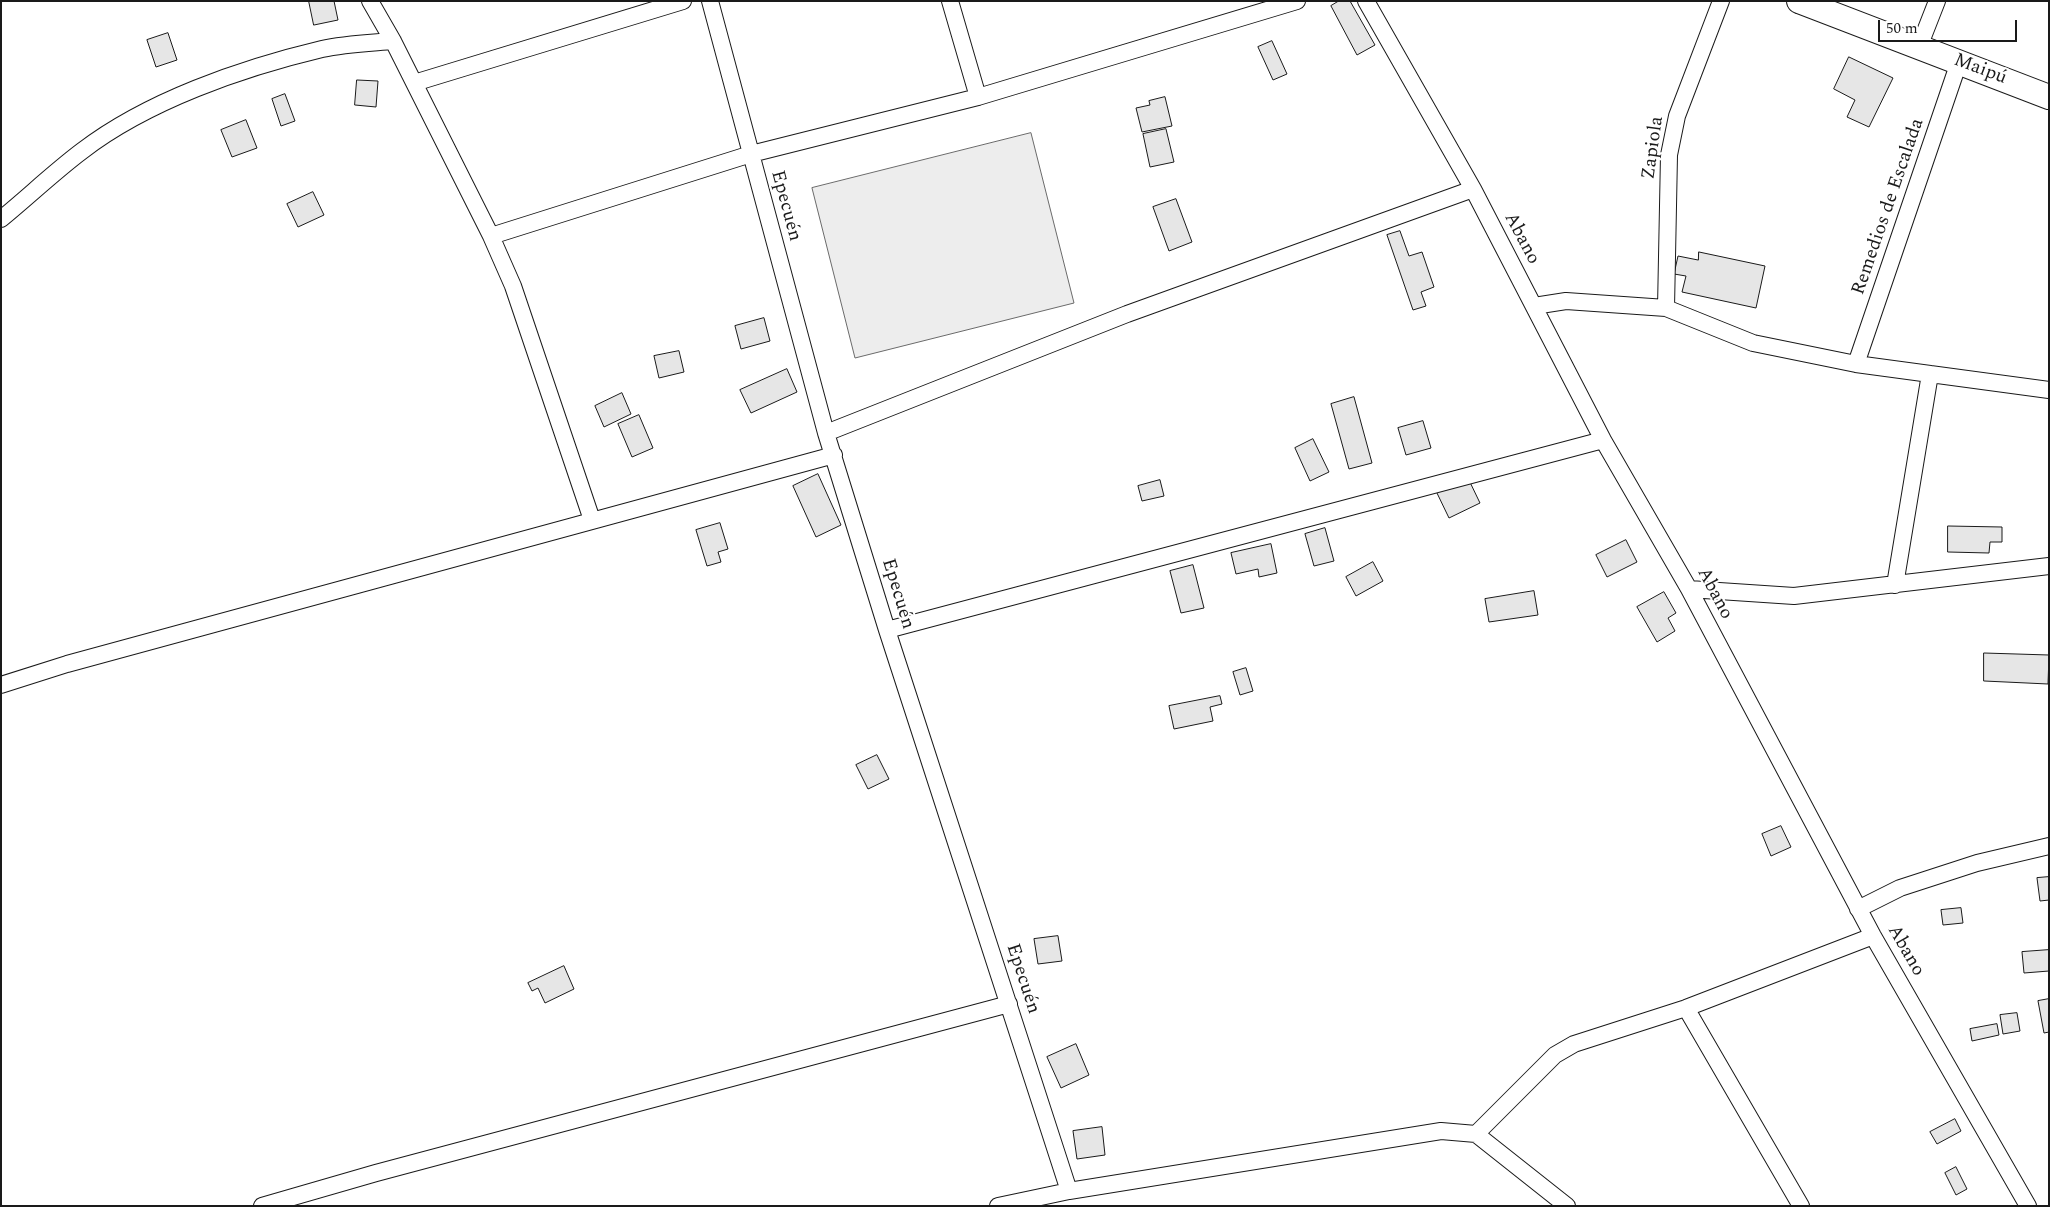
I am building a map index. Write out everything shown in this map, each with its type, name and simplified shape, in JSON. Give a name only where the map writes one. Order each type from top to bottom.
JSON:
[{"type":"main road","name":"Maipú","points":[[1799,1],[2049,97]]},
{"type":"street","points":[[370,1],[393,41],[491,236],[513,286],[592,520]]},
{"type":"street","points":[[414,83],[684,1]]},
{"type":"street","name":"Epecuén","points":[[710,1],[826,433],[887,630],[1010,1004],[1069,1191]]},
{"type":"street","points":[[950,1],[978,97]]},
{"type":"street","points":[[491,236],[751,154],[978,97],[1296,1]]},
{"type":"street","name":"Abano","points":[[1366,1],[1473,189],[1603,440],[1689,589],[1858,909],[2028,1206]]},
{"type":"street","name":"Zapiola","points":[[1666,308],[1669,155],[1677,116],[1721,1]]},
{"type":"street","points":[[1919,47],[1937,1]]},
{"type":"street","points":[[1,219],[83,150],[135,117],[183,94],[267,65],[323,49],[393,41]]},
{"type":"street","name":"Remedios de Escalada","points":[[1856,364],[1959,62]]},
{"type":"street","points":[[826,433],[1127,314],[1473,189]]},
{"type":"street","points":[[1534,306],[1566,301],[1666,308],[1753,343],[1856,364],[2049,390]]},
{"type":"street","points":[[1894,585],[1930,374]]},
{"type":"street","points":[[887,630],[1603,440]]},
{"type":"street","points":[[1,685],[67,664],[834,455]]},
{"type":"street","points":[[1689,589],[1794,596],[2049,566]]},
{"type":"street","points":[[1858,909],[1909,885],[1977,863],[2049,846]]},
{"type":"street","points":[[1476,1134],[1555,1054],[1574,1044],[1686,1008],[1873,936]]},
{"type":"street","points":[[262,1206],[1010,1004]]},
{"type":"street","points":[[1686,1008],[1801,1206]]},
{"type":"street","points":[[998,1206],[1069,1191],[1441,1131],[1476,1134],[1568,1206]]},
{"type":"shaded area","points":[[1031,133],[1074,303],[855,358],[812,188]]},
{"type":"building","points":[[309,1],[334,1],[338,20],[314,25]]},
{"type":"building","points":[[1339,1],[1350,1],[1375,45],[1357,55],[1331,6]]},
{"type":"building","points":[[168,33],[177,60],[156,67],[147,40]]},
{"type":"building","points":[[1272,41],[1287,74],[1273,80],[1258,47]]},
{"type":"building","points":[[1849,57],[1893,78],[1869,127],[1847,117],[1855,100],[1834,89]]},
{"type":"building","points":[[357,80],[378,81],[376,107],[355,105]]},
{"type":"building","points":[[285,94],[295,121],[281,126],[272,99]]},
{"type":"building","points":[[1165,97],[1172,126],[1142,132],[1136,108],[1150,105],[1149,101]]},
{"type":"building","points":[[246,120],[257,148],[232,157],[221,130]]},
{"type":"building","points":[[1166,129],[1174,162],[1150,167],[1143,134]]},
{"type":"building","points":[[313,192],[324,215],[298,227],[287,204]]},
{"type":"building","points":[[1176,199],[1192,242],[1169,251],[1153,207]]},
{"type":"building","points":[[1400,231],[1409,256],[1422,252],[1434,287],[1421,292],[1426,306],[1413,310],[1387,235]]},
{"type":"building","points":[[1699,252],[1765,266],[1756,308],[1682,292],[1686,276],[1674,274],[1678,256],[1698,260]]},
{"type":"building","points":[[764,318],[770,341],[741,349],[735,326]]},
{"type":"building","points":[[679,351],[684,372],[659,378],[654,356]]},
{"type":"building","points":[[787,369],[797,392],[751,413],[740,390]]},
{"type":"building","points":[[622,393],[631,414],[604,427],[595,406]]},
{"type":"building","points":[[1354,397],[1372,463],[1349,469],[1331,404]]},
{"type":"building","points":[[639,415],[653,448],[632,457],[618,424]]},
{"type":"building","points":[[1423,421],[1431,448],[1406,455],[1398,428]]},
{"type":"building","points":[[1313,439],[1329,472],[1310,481],[1295,448]]},
{"type":"building","points":[[818,474],[841,525],[816,537],[793,486]]},
{"type":"building","points":[[1467,476],[1480,503],[1449,518],[1436,491]]},
{"type":"building","points":[[1160,480],[1164,496],[1142,501],[1138,486]]},
{"type":"building","points":[[720,523],[728,549],[718,552],[721,562],[707,566],[696,530]]},
{"type":"building","points":[[1948,526],[2002,527],[2002,542],[1990,542],[1989,553],[1948,552]]},
{"type":"building","points":[[1325,528],[1334,561],[1314,566],[1305,534]]},
{"type":"building","points":[[1626,540],[1637,562],[1607,577],[1596,555]]},
{"type":"building","points":[[1271,544],[1277,573],[1259,577],[1258,569],[1236,574],[1231,553]]},
{"type":"building","points":[[1373,562],[1383,581],[1356,596],[1346,577]]},
{"type":"building","points":[[1193,565],[1204,608],[1181,613],[1170,571]]},
{"type":"building","points":[[1534,591],[1538,615],[1489,622],[1485,599]]},
{"type":"building","points":[[1664,592],[1676,613],[1668,618],[1675,631],[1657,642],[1637,607]]},
{"type":"building","points":[[1984,653],[2049,655],[2048,684],[1984,681]]},
{"type":"building","points":[[1246,668],[1253,691],[1240,695],[1233,672]]},
{"type":"building","points":[[1220,696],[1222,704],[1210,707],[1213,721],[1174,729],[1169,706]]},
{"type":"building","points":[[877,755],[889,779],[868,789],[856,765]]},
{"type":"building","points":[[1781,826],[1791,847],[1771,856],[1762,834]]},
{"type":"building","points":[[2049,877],[2049,900],[2040,901],[2037,878]]},
{"type":"building","points":[[1961,908],[1963,923],[1943,925],[1941,910]]},
{"type":"building","points":[[1058,936],[1062,961],[1038,964],[1034,939]]},
{"type":"building","points":[[2049,950],[2049,971],[2024,973],[2022,952]]},
{"type":"building","points":[[564,966],[574,989],[545,1003],[538,988],[532,991],[528,983]]},
{"type":"building","points":[[2049,999],[2049,1032],[2044,1033],[2038,1001]]},
{"type":"building","points":[[2017,1013],[2020,1031],[2003,1034],[2000,1015]]},
{"type":"building","points":[[1997,1024],[1999,1035],[1972,1041],[1970,1029]]},
{"type":"building","points":[[1076,1044],[1089,1075],[1061,1088],[1047,1057]]},
{"type":"building","points":[[1955,1119],[1961,1131],[1937,1144],[1930,1132]]},
{"type":"building","points":[[1102,1127],[1105,1155],[1077,1159],[1073,1131]]},
{"type":"building","points":[[1956,1167],[1967,1189],[1956,1195],[1945,1173]]}]
